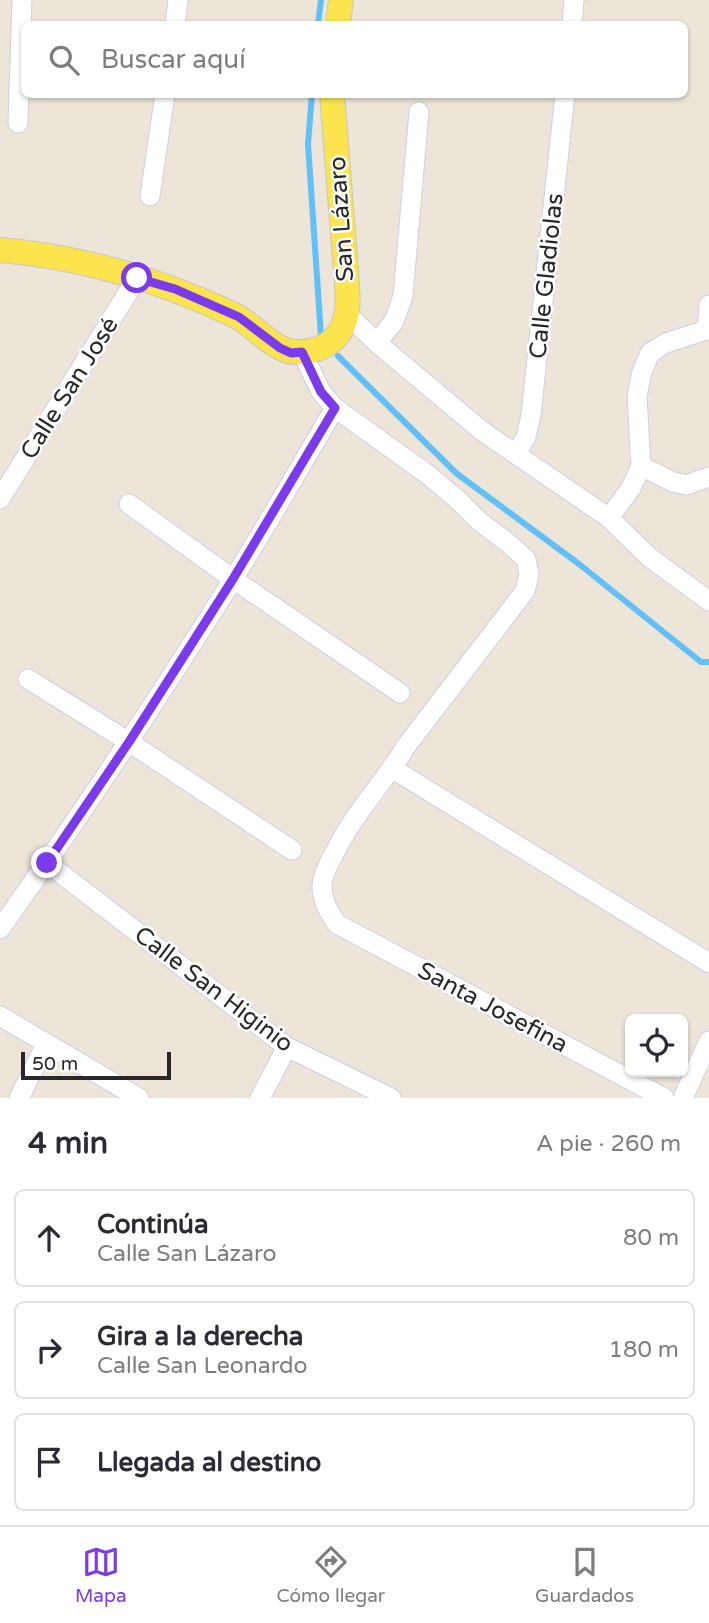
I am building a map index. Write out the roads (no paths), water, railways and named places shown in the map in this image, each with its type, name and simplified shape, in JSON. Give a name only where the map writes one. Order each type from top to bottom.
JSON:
[{"type":"main road","points":[[338,21],[341,0]]},
{"type":"main road","name":"San Lázaro","points":[[318,347],[341,332],[347,314],[332,98]]},
{"type":"main road","points":[[0,250],[81,262],[175,289],[239,317],[280,348],[291,353],[318,347]]},
{"type":"street","points":[[21,21],[22,0]]},
{"type":"street","points":[[175,21],[178,0]]},
{"type":"street","points":[[572,21],[574,0]]},
{"type":"street","points":[[18,123],[21,31]]},
{"type":"street","points":[[150,196],[164,98]]},
{"type":"street","name":"Calle Gladiolas","points":[[516,454],[526,437],[531,415],[565,98]]},
{"type":"street","points":[[377,343],[394,321],[403,296],[419,112]]},
{"type":"street","name":"Calle San José","points":[[0,499],[137,278]]},
{"type":"street","points":[[609,518],[631,488],[641,466],[637,396],[650,353],[666,343],[708,329],[709,305]]},
{"type":"street","points":[[347,314],[377,343],[482,431],[609,518],[649,556],[709,601]]},
{"type":"street","points":[[318,347],[321,392],[335,408],[427,474],[508,542],[526,559],[529,574],[525,591],[407,745],[393,769],[709,963]]},
{"type":"street","points":[[0,929],[129,742],[233,579],[335,408]]},
{"type":"street","points":[[641,466],[673,482],[686,485],[709,477]]},
{"type":"street","points":[[129,504],[400,693]]},
{"type":"street","points":[[28,679],[292,850]]},
{"type":"street","name":"Santa Josefina","points":[[393,769],[344,832],[323,879],[327,910],[337,924],[664,1098]]},
{"type":"street","name":"Calle San Higinio","points":[[47,863],[287,1046],[391,1098]]},
{"type":"street","points":[[0,1016],[139,1098]]},
{"type":"street","points":[[683,1098],[702,1076],[709,1041]]},
{"type":"street","points":[[19,1098],[46,1044]]},
{"type":"street","points":[[260,1098],[287,1046]]},
{"type":"waterway","points":[[318,21],[321,0]]},
{"type":"waterway","points":[[312,98],[308,144],[321,336]]},
{"type":"waterway","points":[[338,356],[456,473],[579,564],[701,662],[709,662]]}]
